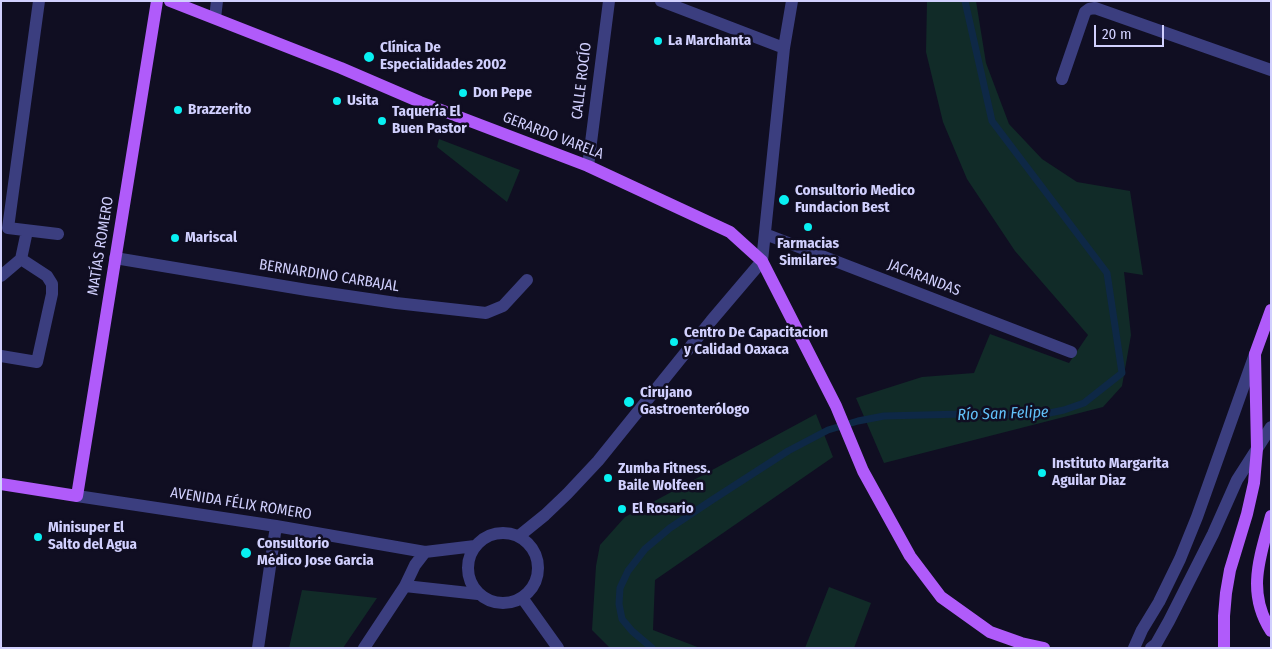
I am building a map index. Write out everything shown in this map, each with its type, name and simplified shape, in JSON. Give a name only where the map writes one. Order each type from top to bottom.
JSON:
[{"type":"main road","name":"MATÍAS ROMERO","points":[[77,496],[157,1]]},
{"type":"main road","name":"GERARDO VARELA","points":[[170,1],[341,68],[420,102],[588,166],[730,232],[762,261],[836,406],[863,471],[910,556],[941,597],[990,632],[1021,643],[1044,648]]},
{"type":"main road","points":[[1224,648],[1224,616],[1230,570],[1254,483],[1257,449],[1255,354],[1271,310]]},
{"type":"main road","name":"AVENIDA FÉLIX ROMERO","points":[[1,484],[77,496]]},
{"type":"main road","points":[[1271,516],[1258,565],[1256,581],[1259,608],[1271,632]]},
{"type":"street","points":[[39,1],[8,228],[58,234]]},
{"type":"street","points":[[215,18],[218,1]]},
{"type":"street","name":"CALLE ROCÍO","points":[[588,166],[609,1]]},
{"type":"street","points":[[661,1],[784,48]]},
{"type":"street","points":[[519,536],[545,515],[598,461],[762,261],[784,48],[792,1]]},
{"type":"street","points":[[1062,79],[1085,12],[1095,8],[1271,70]]},
{"type":"street","points":[[1,276],[22,259],[27,231]]},
{"type":"street","name":"JACARANDAS","points":[[765,234],[1071,352]]},
{"type":"street","name":"BERNARDINO CARBAJAL","points":[[115,258],[396,303],[486,313],[503,306],[527,280]]},
{"type":"street","points":[[1,356],[37,362],[52,294],[52,284],[47,276],[22,259]]},
{"type":"street","points":[[1134,648],[1142,630],[1159,602],[1197,517],[1255,354]]},
{"type":"street","points":[[1151,648],[1156,644],[1169,621],[1213,534],[1237,480],[1271,427]]},
{"type":"street","name":"AVENIDA FÉLIX ROMERO","points":[[77,496],[276,526],[425,552],[475,546]]},
{"type":"street","points":[[258,648],[276,526]]},
{"type":"street","points":[[405,586],[478,594],[494,603],[508,604],[522,598],[533,588],[539,574],[538,559],[531,546],[519,536],[504,533],[490,535],[475,546],[468,561],[469,579],[478,594]]},
{"type":"street","points":[[364,648],[405,586],[415,564],[425,552]]},
{"type":"street","points":[[522,598],[558,648]]},
{"type":"green space","points":[[927,1],[976,1],[986,63],[1009,124],[1042,159],[1077,182],[1130,191],[1143,275],[1124,272],[1131,335],[1122,386],[1103,407],[884,463],[856,398],[922,377],[974,373],[990,334],[1069,363],[1088,335],[1015,251],[967,179],[943,122],[926,52]]},
{"type":"green space","points":[[439,139],[520,170],[507,202],[437,147]]},
{"type":"green space","points":[[816,414],[833,457],[655,580],[653,630],[700,648],[610,648],[592,630],[596,566],[600,545],[625,517]]},
{"type":"green space","points":[[829,587],[871,603],[854,648],[805,648]]},
{"type":"green space","points":[[302,590],[377,598],[343,648],[289,648]]},
{"type":"waterway","name":"Río San Felipe","points":[[652,648],[632,631],[622,619],[619,604],[620,588],[628,571],[645,549],[670,528],[788,451],[828,430],[884,416],[1040,415],[1064,410],[1084,403],[1122,373],[1107,273],[992,121],[965,1]]},
{"type":"place","name":"La Marchanta","points":[[658,41]]},
{"type":"place","name":"Clínica De Especialidades 2002","points":[[369,57]]},
{"type":"place","name":"Don Pepe","points":[[463,93]]},
{"type":"place","name":"Usita","points":[[337,101]]},
{"type":"place","name":"Brazzerito","points":[[178,110]]},
{"type":"place","name":"Taquería El Buen Pastor","points":[[382,121]]},
{"type":"place","name":"Consultorio Medico Fundacion Best","points":[[784,200]]},
{"type":"place","name":"Farmacias Similares","points":[[808,227]]},
{"type":"place","name":"Mariscal","points":[[175,238]]},
{"type":"place","name":"Centro De Capacitacion y Calidad Oaxaca","points":[[674,342]]},
{"type":"place","name":"Cirujano Gastroenterólogo","points":[[629,402]]},
{"type":"place","name":"Instituto Margarita Aguilar Diaz","points":[[1042,473]]},
{"type":"place","name":"Zumba Fitness. Baile Wolfeen","points":[[608,478]]},
{"type":"place","name":"El Rosario","points":[[622,509]]},
{"type":"place","name":"Minisuper El Salto del Agua","points":[[38,537]]},
{"type":"place","name":"Consultorio Médico Jose Garcia","points":[[246,553]]}]
